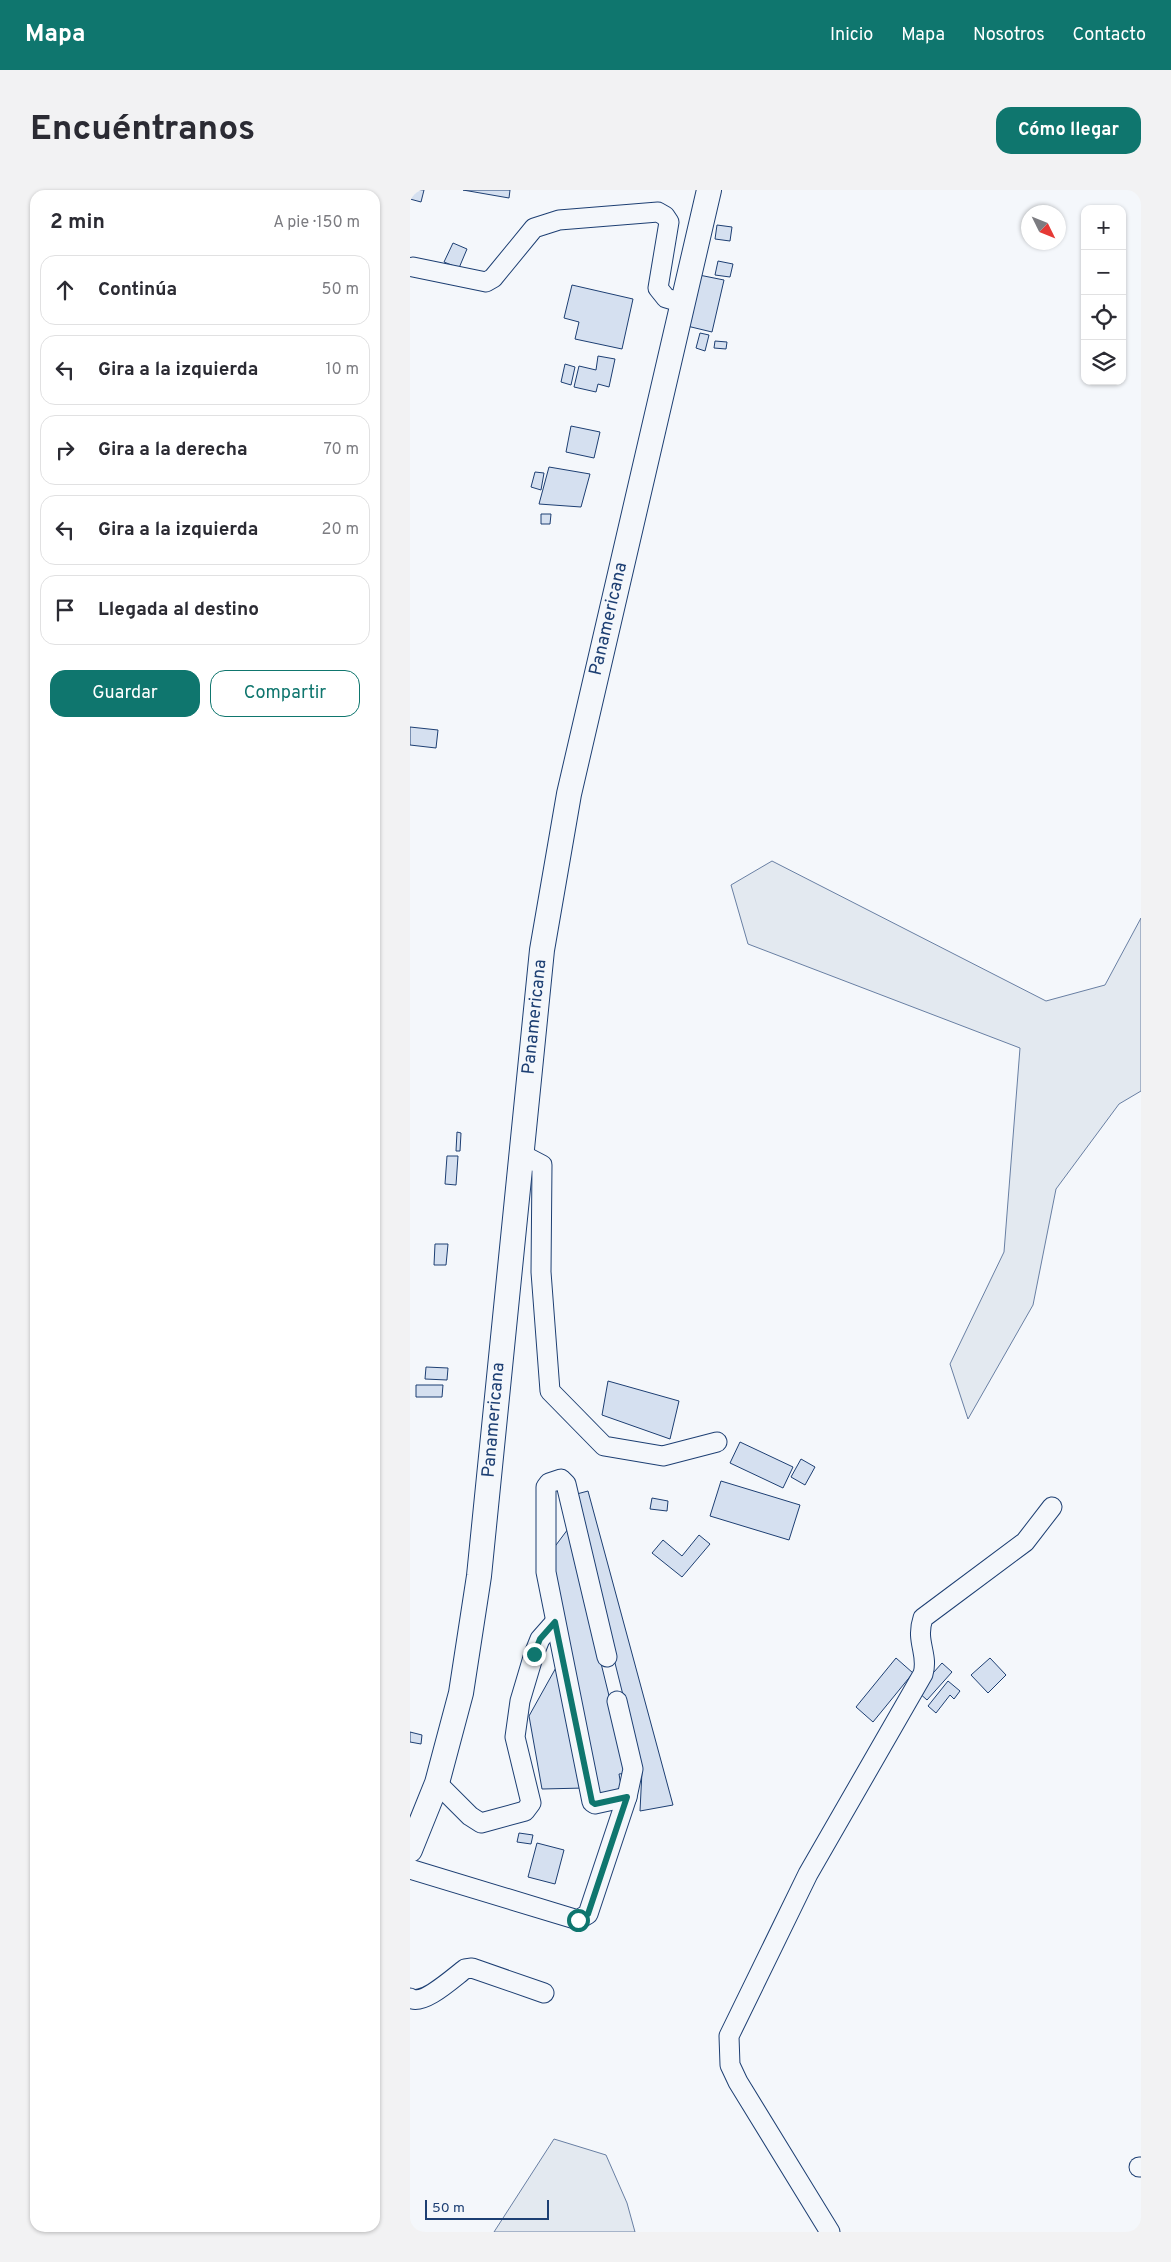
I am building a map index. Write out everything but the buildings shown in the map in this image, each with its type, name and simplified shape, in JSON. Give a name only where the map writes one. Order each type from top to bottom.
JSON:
[{"type":"main road","name":"Panamericana","points":[[410,1850],[437,1783],[461,1693],[479,1576],[542,950],[569,794],[709,190]]},
{"type":"lane","points":[[413,267],[486,282],[493,278],[534,228],[560,220],[658,212],[665,216],[669,222],[658,288],[666,298],[683,303]]},
{"type":"lane","points":[[521,1154],[542,1165],[540,1272],[550,1391],[604,1446],[663,1456],[717,1442]]},
{"type":"lane","points":[[607,1657],[566,1484],[561,1479],[549,1483],[545,1494],[546,1572],[592,1802],[595,1804],[627,1797]]},
{"type":"lane","points":[[830,2232],[738,2082],[730,2065],[729,2036],[808,1874],[924,1674],[926,1666],[919,1631],[923,1618],[1025,1542],[1052,1507]]},
{"type":"lane","points":[[437,1783],[470,1816],[481,1823],[525,1811],[530,1806],[531,1802],[515,1738],[520,1701],[540,1639],[555,1622]]},
{"type":"lane","points":[[410,1869],[578,1920],[588,1914],[627,1797],[633,1769],[617,1701]]},
{"type":"lane","points":[[410,1998],[415,2001],[423,2000],[465,1970],[472,1968],[544,1993]]},
{"type":"shaded area","points":[[772,861],[1046,1001],[1105,985],[1141,918],[1141,1091],[1119,1104],[1056,1189],[1033,1305],[968,1419],[950,1364],[1004,1252],[1020,1048],[748,944],[731,885]]},
{"type":"shaded area","points":[[554,2139],[606,2155],[627,2203],[635,2232],[494,2232]]},
{"type":"route","points":[[534,1654],[540,1639],[555,1622],[592,1802],[595,1804],[627,1797],[588,1914],[578,1920]]}]
